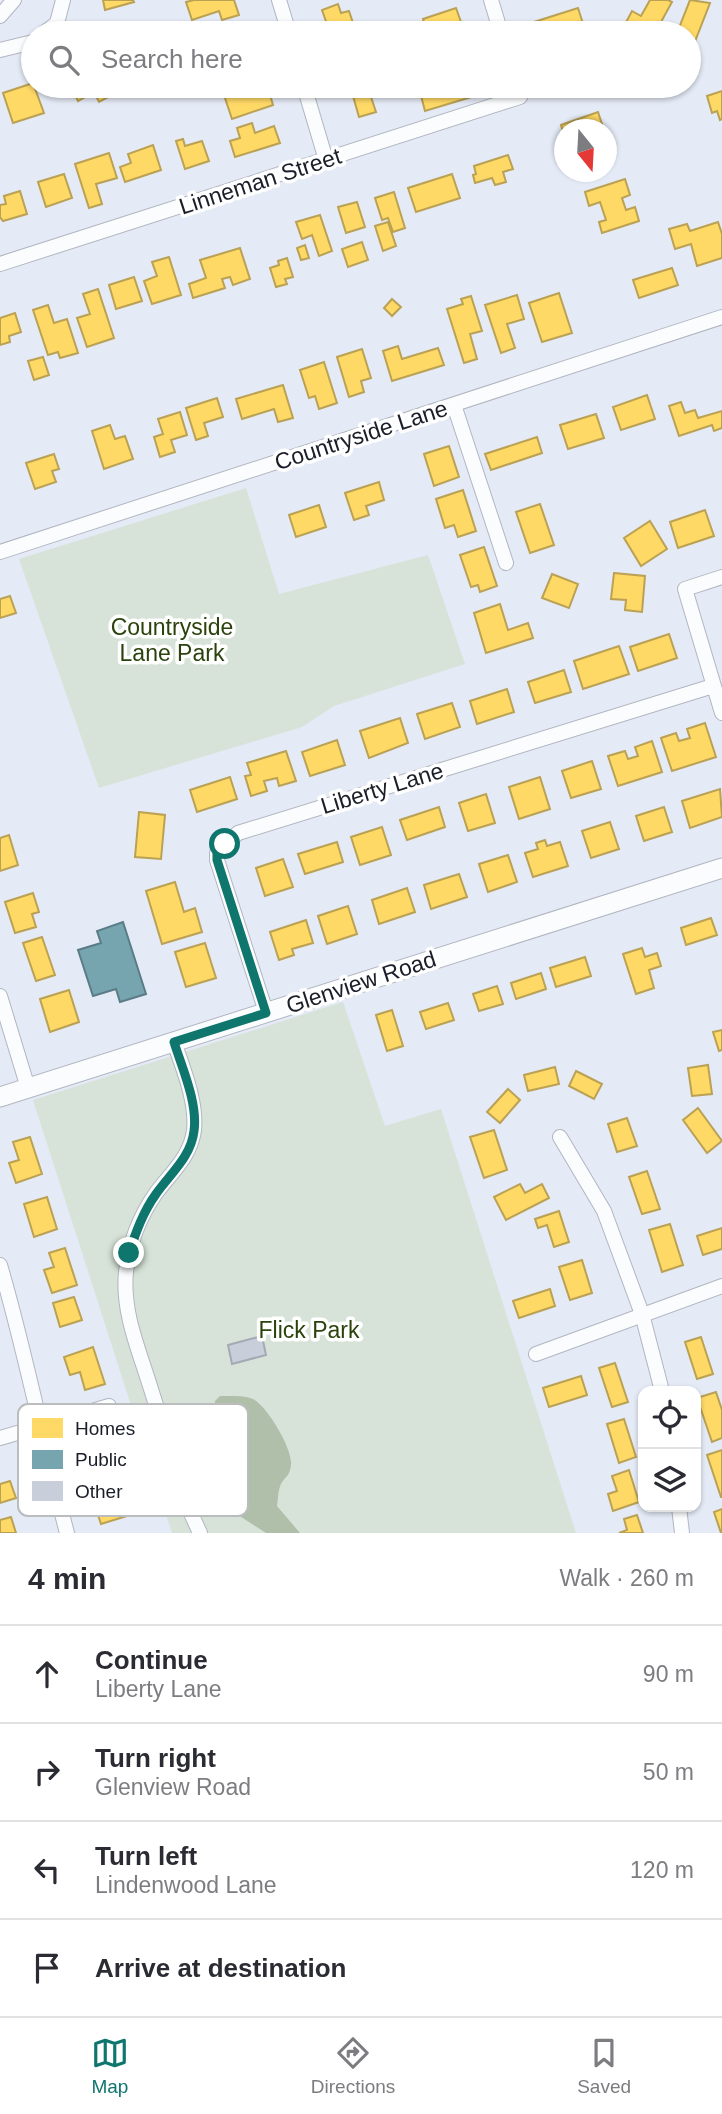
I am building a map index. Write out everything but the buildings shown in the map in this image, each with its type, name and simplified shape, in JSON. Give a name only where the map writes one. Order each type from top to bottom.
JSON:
[{"type":"main road","name":"Glenview Road","points":[[0,1097],[722,868]]},
{"type":"street","points":[[0,16],[14,0]]},
{"type":"street","points":[[58,21],[63,0]]},
{"type":"street","points":[[279,0],[285,21]]},
{"type":"street","points":[[491,0],[497,21]]},
{"type":"street","points":[[0,50],[21,45]]},
{"type":"street","points":[[308,98],[326,160]]},
{"type":"street","name":"Linneman Street","points":[[0,264],[326,160],[499,98]]},
{"type":"street","name":"Countryside Lane","points":[[0,552],[722,317]]},
{"type":"street","points":[[454,405],[506,563]]},
{"type":"street","points":[[722,577],[685,589],[722,713]]},
{"type":"street","name":"Liberty Lane","points":[[266,1013],[217,860],[217,853],[238,833],[713,686]]},
{"type":"street","points":[[0,996],[28,1087]]},
{"type":"street","points":[[156,1404],[132,1328],[125,1293],[129,1253],[137,1228],[155,1195],[181,1163],[190,1147],[195,1128],[190,1096],[174,1042]]},
{"type":"street","points":[[561,1137],[604,1211],[642,1314],[661,1386]]},
{"type":"street","points":[[0,1265],[14,1313],[34,1404]]},
{"type":"street","points":[[536,1354],[722,1286]]},
{"type":"street","points":[[0,1438],[18,1433]]},
{"type":"street","points":[[680,1512],[682,1533]]},
{"type":"street","points":[[63,1516],[67,1533]]},
{"type":"street","points":[[192,1516],[200,1533]]},
{"type":"green space","name":"Countryside Lane Park","points":[[246,488],[279,594],[428,555],[465,664],[334,706],[302,727],[99,788],[19,559]]},
{"type":"green space","name":"Flick Park","points":[[343,1002],[385,1126],[441,1109],[576,1533],[172,1533],[167,1516],[248,1516],[248,1404],[131,1404],[33,1100]]},
{"type":"shaded area","points":[[220,1396],[253,1399],[266,1411],[278,1429],[288,1449],[291,1465],[280,1486],[277,1506],[300,1533],[266,1533],[240,1516],[248,1516],[248,1404],[215,1404]]},
{"type":"route","points":[[129,1253],[143,1214],[181,1163],[190,1147],[195,1128],[190,1096],[174,1042],[266,1013],[217,860],[217,853],[225,844]]}]
